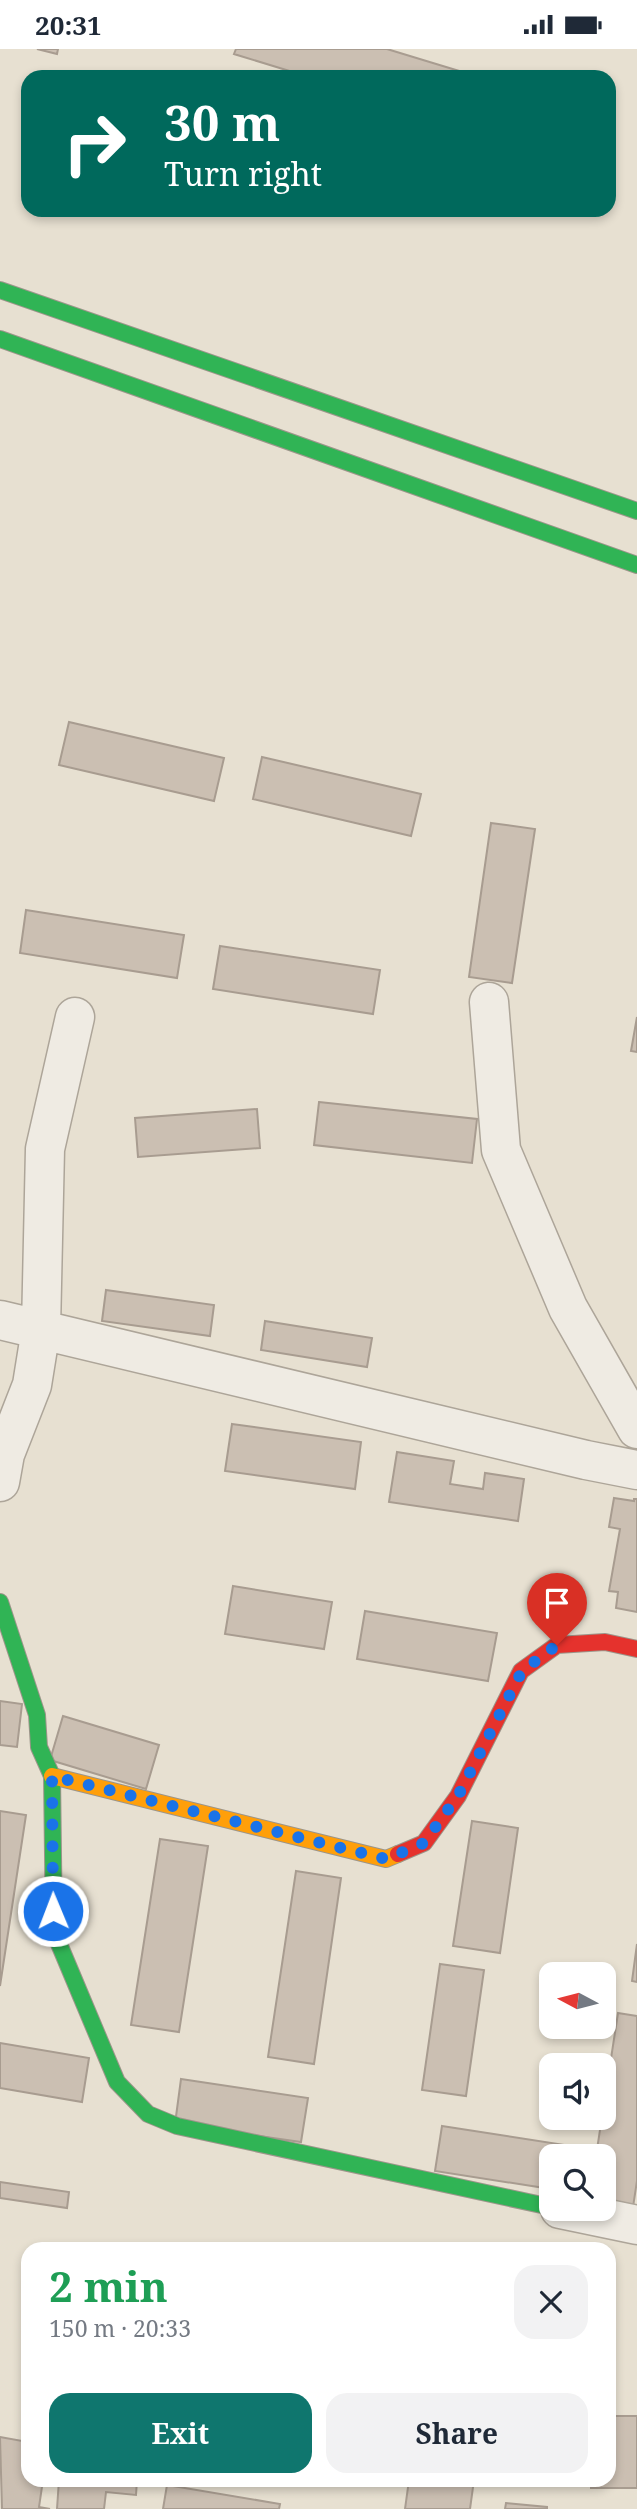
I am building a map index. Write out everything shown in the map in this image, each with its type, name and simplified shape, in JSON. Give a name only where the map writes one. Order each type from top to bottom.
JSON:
[{"type":"street","points":[[0,290],[637,511]]},
{"type":"street","points":[[0,339],[637,565]]},
{"type":"street","points":[[489,1002],[501,1150],[568,1308],[637,1429]]},
{"type":"street","points":[[0,1482],[5,1454],[32,1385],[41,1329],[45,1149],[75,1017]]},
{"type":"street","points":[[0,1320],[637,1470]]},
{"type":"street","points":[[0,1602],[37,1715],[39,1747],[52,1776],[54,1932],[117,2082],[148,2114],[177,2126],[539,2204]]},
{"type":"street","points":[[52,1776],[386,1859],[424,1843],[458,1796],[522,1671],[557,1645],[605,1643],[637,1649]]},
{"type":"street","points":[[616,2221],[637,2225]]},
{"type":"building","points":[[37,49],[58,49],[57,54]]},
{"type":"building","points":[[236,49],[387,49],[456,70],[286,70],[234,54]]},
{"type":"building","points":[[69,722],[224,758],[214,801],[59,765]]},
{"type":"building","points":[[262,757],[421,794],[411,836],[253,799]]},
{"type":"building","points":[[491,823],[535,829],[512,983],[469,977]]},
{"type":"building","points":[[26,910],[184,935],[177,978],[20,953]]},
{"type":"building","points":[[220,946],[380,970],[373,1014],[213,989]]},
{"type":"building","points":[[637,1017],[637,1052],[631,1051]]},
{"type":"building","points":[[319,1102],[477,1119],[472,1163],[314,1145]]},
{"type":"building","points":[[257,1109],[260,1148],[138,1157],[135,1118]]},
{"type":"building","points":[[106,1290],[214,1305],[210,1336],[102,1321]]},
{"type":"building","points":[[265,1321],[372,1338],[367,1367],[261,1350]]},
{"type":"building","points":[[232,1424],[361,1442],[355,1489],[225,1471]]},
{"type":"building","points":[[397,1452],[454,1461],[450,1484],[483,1489],[485,1473],[524,1479],[518,1521],[389,1502]]},
{"type":"building","points":[[614,1498],[634,1501],[637,1499],[637,1612],[616,1608],[618,1592],[609,1591],[620,1529],[609,1527]]},
{"type":"building","points":[[233,1586],[332,1602],[324,1649],[225,1634]]},
{"type":"building","points":[[365,1611],[497,1633],[488,1681],[357,1659]]},
{"type":"building","points":[[0,1701],[22,1704],[17,1747],[0,1745]]},
{"type":"building","points":[[63,1716],[159,1745],[146,1789],[50,1760]]},
{"type":"building","points":[[0,1811],[26,1815],[0,1986]]},
{"type":"building","points":[[472,1821],[518,1828],[500,1953],[453,1946]]},
{"type":"building","points":[[160,1839],[208,1846],[179,2032],[131,2025]]},
{"type":"building","points":[[296,1871],[341,1878],[314,2064],[268,2057]]},
{"type":"building","points":[[637,1944],[637,1982],[632,1981]]},
{"type":"building","points":[[440,1964],[484,1970],[466,2096],[422,2090]]},
{"type":"building","points":[[618,2013],[637,2016],[637,2181],[633,2207],[616,2204],[616,2144],[598,2144],[600,2130],[616,2130],[616,2053],[612,2053]]},
{"type":"building","points":[[0,2043],[89,2058],[82,2102],[0,2088]]},
{"type":"building","points":[[181,2079],[308,2098],[301,2142],[175,2124]]},
{"type":"building","points":[[442,2126],[558,2144],[539,2144],[539,2187],[435,2171]]},
{"type":"building","points":[[0,2182],[69,2192],[67,2208],[0,2198]]},
{"type":"building","points":[[616,2416],[637,2416],[637,2488],[591,2488],[616,2487]]},
{"type":"building","points":[[0,2437],[21,2441],[21,2487],[42,2487],[39,2507],[50,2509],[2,2509]]},
{"type":"building","points":[[59,2487],[137,2487],[136,2495],[106,2492],[104,2509],[57,2509]]},
{"type":"building","points":[[167,2487],[280,2504],[279,2509],[163,2509]]},
{"type":"building","points":[[408,2487],[473,2487],[470,2509],[405,2509]]},
{"type":"building","points":[[506,2503],[547,2507],[547,2509],[505,2509]]},
{"type":"traffic: fast","points":[[0,290],[637,511]]},
{"type":"traffic: fast","points":[[0,339],[637,565]]},
{"type":"traffic: fast","points":[[0,1602],[37,1715],[39,1747],[52,1776],[54,1932],[117,2082],[148,2114],[177,2126],[539,2204]]},
{"type":"traffic: slow","points":[[52,1776],[386,1859],[398,1854]]},
{"type":"traffic: jam","points":[[398,1854],[424,1843],[458,1796],[521,1671],[557,1645],[605,1642],[637,1649]]},
{"type":"route","points":[[53,1911],[52,1776],[386,1859],[424,1843],[458,1796],[522,1671],[557,1645]]}]
